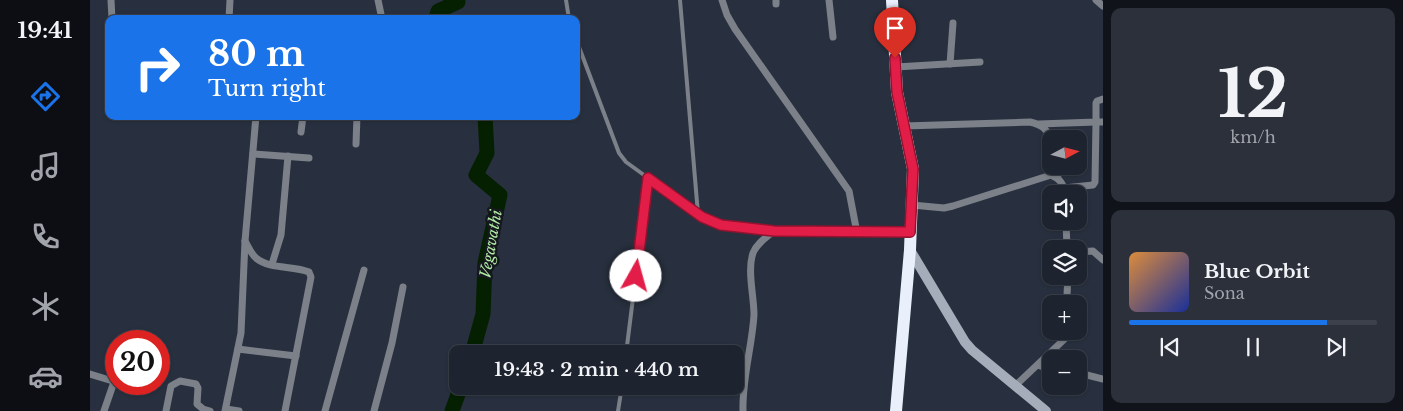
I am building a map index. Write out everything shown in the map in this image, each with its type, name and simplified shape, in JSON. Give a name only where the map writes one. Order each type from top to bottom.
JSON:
[{"type":"highway","points":[[892,0],[897,92],[913,169],[910,250],[896,411]]},
{"type":"street","points":[[111,0],[112,15]]},
{"type":"street","points":[[228,15],[230,0]]},
{"type":"street","points":[[378,0],[381,15]]},
{"type":"street","points":[[722,0],[727,15],[735,29],[849,191],[857,233]]},
{"type":"street","points":[[829,0],[833,37]]},
{"type":"street","points":[[1096,0],[1103,6]]},
{"type":"street","points":[[950,64],[953,23]]},
{"type":"street","points":[[896,67],[980,62]]},
{"type":"street","points":[[1087,186],[1093,185],[1100,176],[1099,122],[1096,103],[1097,100],[1103,99]]},
{"type":"street","points":[[239,411],[226,410],[241,333],[245,241],[256,120]]},
{"type":"street","points":[[302,132],[303,120]]},
{"type":"street","points":[[356,144],[357,120]]},
{"type":"street","points":[[904,126],[1099,122]]},
{"type":"street","points":[[1040,124],[1047,130]]},
{"type":"street","points":[[253,154],[309,158]]},
{"type":"street","points":[[272,264],[281,235],[288,156]]},
{"type":"street","points":[[1058,175],[1061,185]]},
{"type":"street","points":[[912,205],[944,208],[1044,177],[1058,178]]},
{"type":"street","points":[[743,411],[744,383],[754,314],[752,262],[757,246],[774,231],[910,232]]},
{"type":"street","points":[[245,241],[255,257],[272,264],[309,272],[310,277],[285,411]]},
{"type":"street","points":[[910,250],[965,342],[972,350],[1019,382],[1046,411]]},
{"type":"street","points":[[1087,251],[1093,251],[1103,260]]},
{"type":"street","points":[[326,411],[364,270]]},
{"type":"street","points":[[374,411],[392,343],[403,287]]},
{"type":"street","points":[[1019,382],[1064,340]]},
{"type":"street","points":[[238,349],[296,356]]},
{"type":"street","points":[[1036,367],[1042,368]]},
{"type":"street","points":[[90,374],[105,379]]},
{"type":"street","points":[[1087,375],[1102,380]]},
{"type":"street","points":[[166,411],[171,386],[180,381],[196,384],[198,388],[197,404],[202,409],[210,411]]},
{"type":"street","points":[[110,395],[104,409],[113,411]]},
{"type":"lane","points":[[566,0],[568,15]]},
{"type":"lane","points":[[680,0],[698,214]]},
{"type":"lane","points":[[580,50],[619,153],[626,162],[698,214],[721,225],[774,231]]},
{"type":"lane","points":[[627,345],[648,178]]},
{"type":"lane","points":[[618,411],[621,395]]},
{"type":"waterway","name":"Vegavathi","points":[[437,15],[438,11],[458,2],[457,0]]},
{"type":"waterway","name":"Vegavathi","points":[[474,345],[483,314],[485,263],[500,195],[476,175],[487,153],[485,120]]},
{"type":"waterway","name":"Vegavathi","points":[[452,411],[458,395]]},
{"type":"route","points":[[636,276],[648,178],[702,217],[721,225],[774,231],[910,232],[913,169],[897,92],[895,58]]}]
